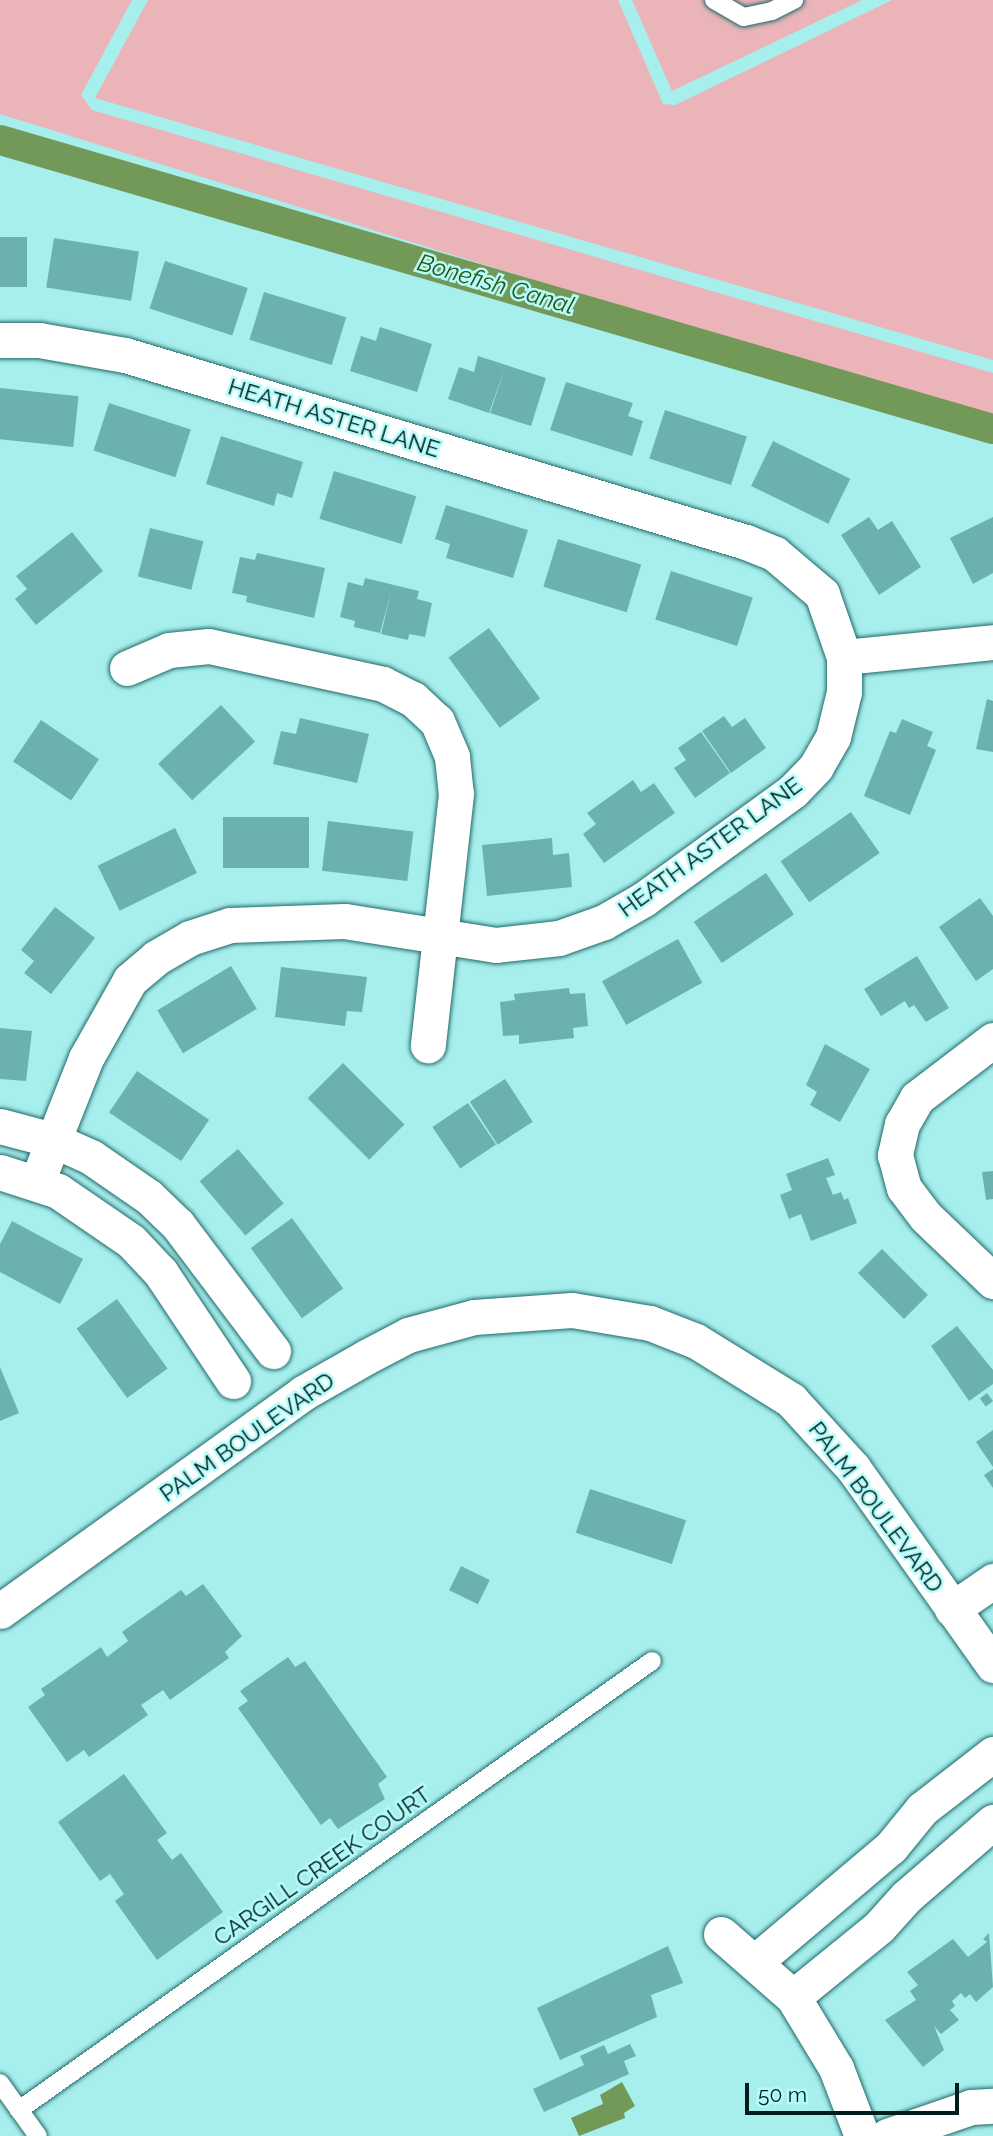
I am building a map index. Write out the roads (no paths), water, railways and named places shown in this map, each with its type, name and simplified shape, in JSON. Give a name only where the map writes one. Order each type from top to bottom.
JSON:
[{"type":"street","name":"HEATH ASTER LANE","points":[[0,341],[39,340],[125,355],[746,542],[775,554],[822,594],[844,657],[844,692],[833,737],[816,767],[793,791],[644,899],[604,922],[559,938],[496,944],[306,919],[230,925],[190,938],[130,980],[86,1058],[37,1182]]},
{"type":"street","points":[[844,657],[993,642]]},
{"type":"street","points":[[127,668],[169,650],[209,646],[346,674],[413,699],[437,721],[452,757],[456,794],[428,1045]]},
{"type":"street","points":[[993,1040],[917,1098],[902,1124],[895,1155],[904,1188],[911,1198],[993,1281]]},
{"type":"street","points":[[0,1126],[53,1140],[110,1168],[149,1197],[219,1278],[273,1351]]},
{"type":"street","points":[[0,1172],[37,1182],[93,1212],[131,1241],[184,1305],[233,1381]]},
{"type":"street","points":[[184,1305],[219,1278]]},
{"type":"street","name":"PALM BOULEVARD","points":[[0,1611],[303,1393],[366,1357],[408,1335],[474,1317],[539,1310],[607,1314],[650,1323],[696,1341],[762,1378],[816,1423],[845,1459],[993,1665]]},
{"type":"street","points":[[953,1609],[993,1581]]},
{"type":"street","points":[[756,1961],[891,1847],[922,1809],[993,1754]]},
{"type":"street","points":[[793,1997],[879,1927],[906,1897],[993,1822]]},
{"type":"street","points":[[721,1934],[756,1961],[793,1997],[836,2068],[862,2136]]},
{"type":"street","points":[[887,2136],[971,2107],[993,2106]]},
{"type":"lane","points":[[715,0],[744,16],[772,11],[794,0]]},
{"type":"lane","name":"CARGILL CREEK COURT","points":[[19,2110],[652,1661]]},
{"type":"lane","points":[[0,2083],[38,2136]]},
{"type":"waterway","name":"Bonefish Canal","points":[[0,140],[993,429]]}]
